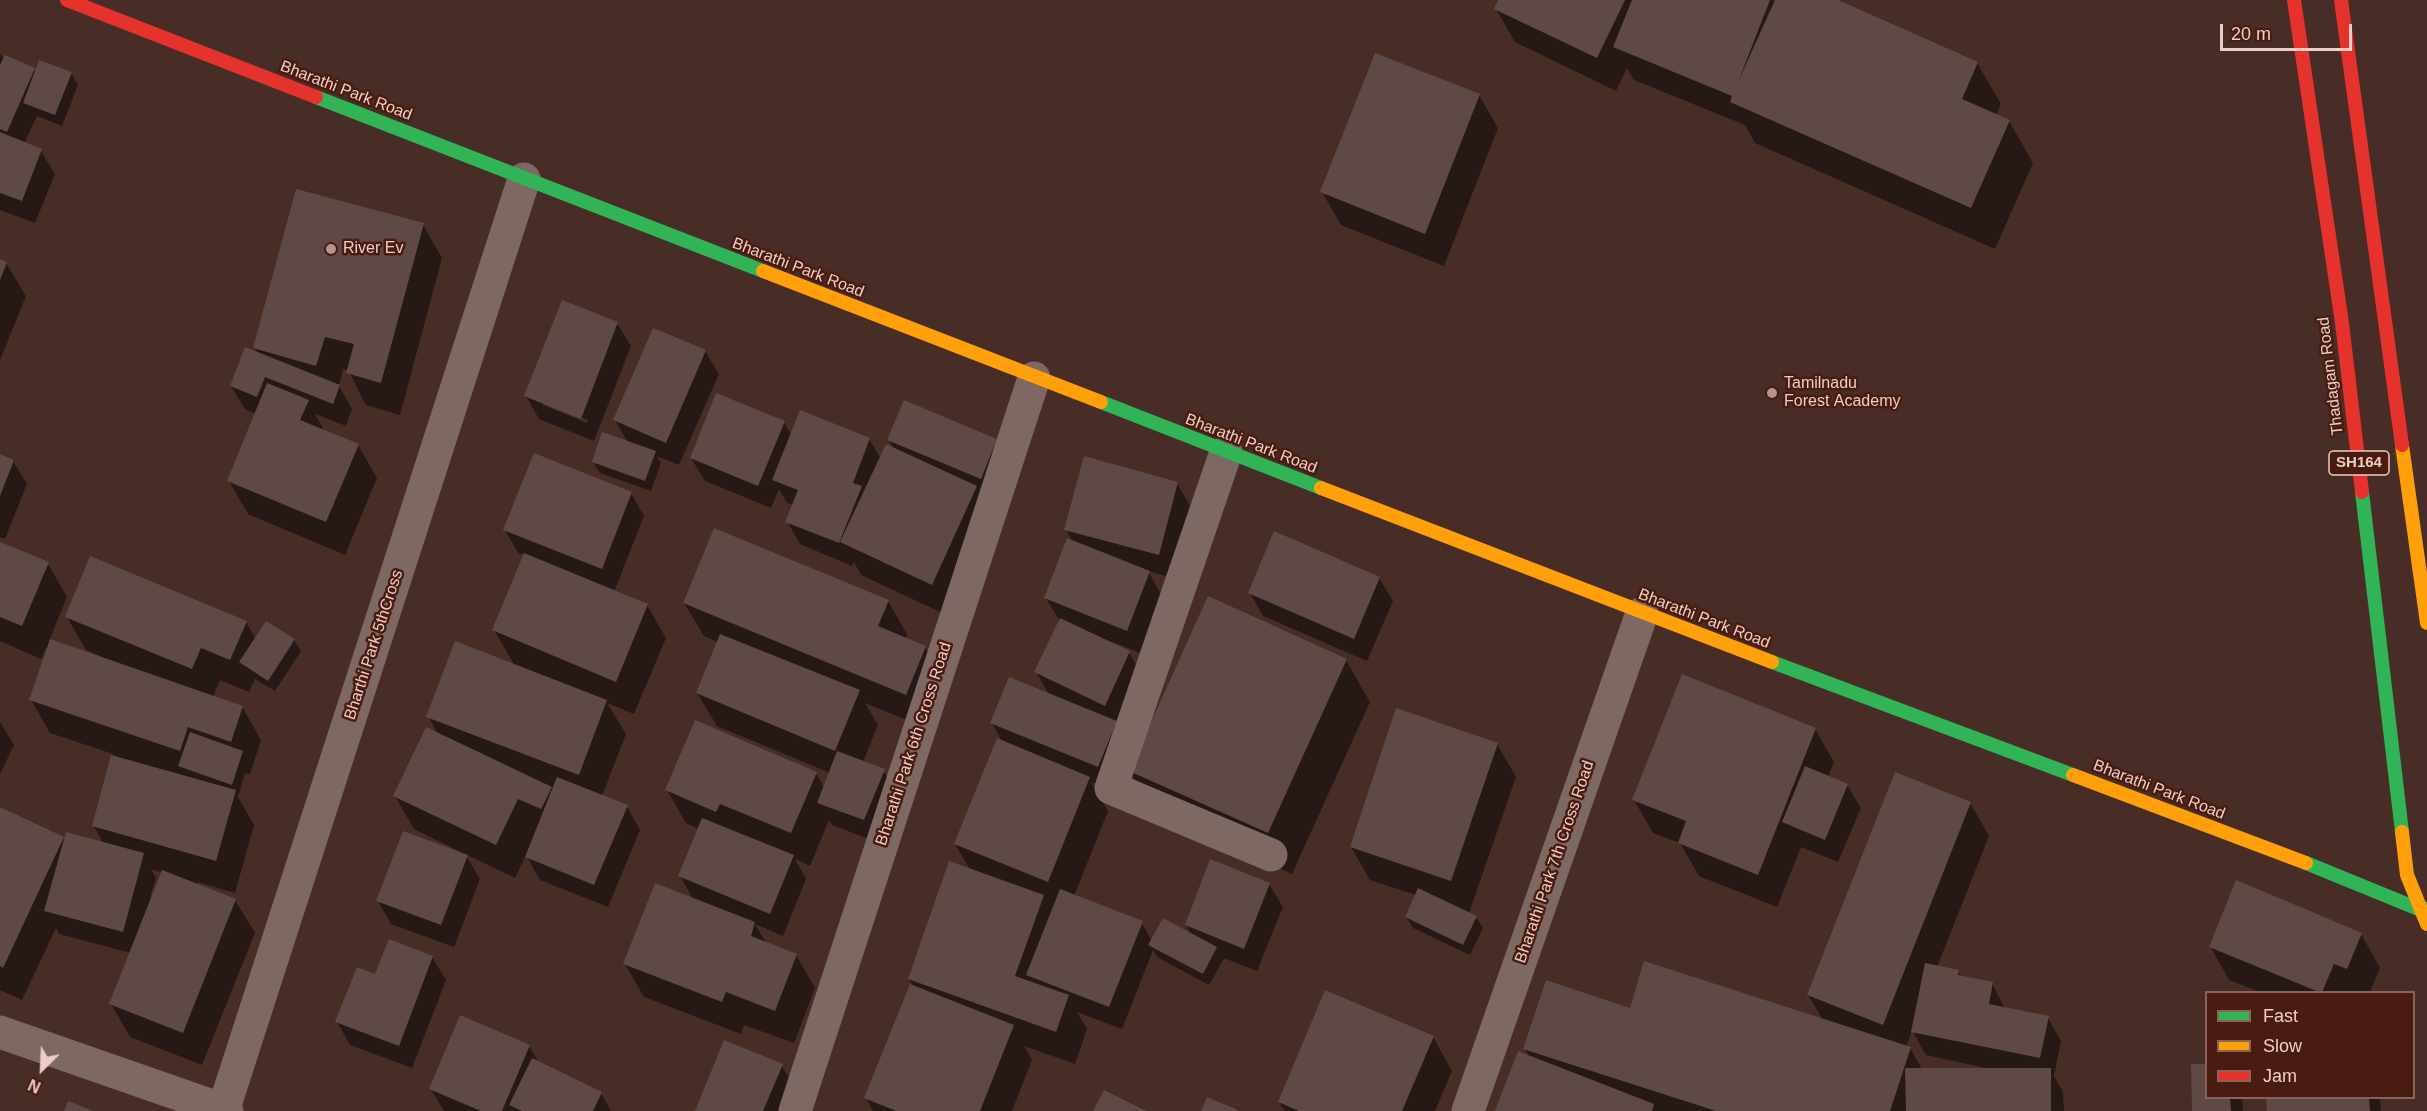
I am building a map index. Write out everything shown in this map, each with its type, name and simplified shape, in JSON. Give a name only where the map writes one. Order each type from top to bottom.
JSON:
[{"type":"main road","name":"Bharathi Park Road","points":[[67,0],[1642,613],[2333,873],[2424,910]]},
{"type":"main road","name":"Thadagam Road","points":[[2294,0],[2342,323],[2407,875],[2424,910],[2427,924]]},
{"type":"main road","name":"SH164","points":[[2341,0],[2427,622]]},
{"type":"street","name":"Bharthi Park 5thCross","points":[[224,1111],[524,179]]},
{"type":"street","name":"Bharathi Park 6th Cross Road","points":[[795,1111],[1034,378]]},
{"type":"street","points":[[1226,452],[1111,788],[1271,855]]},
{"type":"street","name":"Bharathi Park 7th Cross Road","points":[[1468,1111],[1642,613]]},
{"type":"street","points":[[0,1032],[224,1111]]},
{"type":"building","points":[[1498,0],[1625,0],[1597,58],[1494,9]]},
{"type":"building","points":[[1632,0],[1770,0],[1738,82],[1775,0],[1838,0],[1978,62],[1962,99],[2010,120],[1971,208],[1730,102],[1732,96],[1613,47]]},
{"type":"building","points":[[1375,53],[1480,94],[1425,234],[1320,192]]},
{"type":"building","points":[[5,55],[35,68],[7,132],[0,129],[0,65]]},
{"type":"building","points":[[39,60],[72,72],[55,115],[23,103]]},
{"type":"building","points":[[0,132],[42,149],[22,201],[0,193]]},
{"type":"building","points":[[296,189],[424,223],[381,383],[346,373],[354,344],[325,337],[316,366],[253,348]]},
{"type":"building","points":[[0,259],[7,262],[0,280]]},
{"type":"building","points":[[562,300],[618,322],[581,419],[524,396]]},
{"type":"building","points":[[653,328],[706,350],[666,443],[613,420]]},
{"type":"building","points":[[245,347],[340,385],[333,404],[265,377],[257,397],[230,386]]},
{"type":"building","points":[[267,383],[309,400],[300,420],[359,444],[326,522],[227,481]]},
{"type":"building","points":[[716,393],[785,421],[758,486],[690,458]]},
{"type":"building","points":[[904,400],[997,439],[981,479],[887,440]]},
{"type":"building","points":[[800,410],[870,438],[853,483],[862,486],[839,543],[785,522],[798,490],[772,480]]},
{"type":"building","points":[[602,432],[656,451],[645,481],[592,462]]},
{"type":"building","points":[[886,444],[977,486],[932,585],[840,542]]},
{"type":"building","points":[[534,453],[632,492],[602,569],[503,530]]},
{"type":"building","points":[[0,454],[14,460],[0,496]]},
{"type":"building","points":[[1084,456],[1178,482],[1159,555],[1064,530]]},
{"type":"building","points":[[714,528],[889,600],[878,626],[926,646],[906,695],[683,603]]},
{"type":"building","points":[[1274,531],[1380,577],[1354,639],[1248,593]]},
{"type":"building","points":[[1067,538],[1150,571],[1127,631],[1044,598]]},
{"type":"building","points":[[0,542],[49,562],[22,626],[0,617]]},
{"type":"building","points":[[524,553],[648,604],[616,682],[492,630]]},
{"type":"building","points":[[90,556],[247,621],[230,660],[201,648],[192,669],[65,617]]},
{"type":"building","points":[[1208,596],[1347,659],[1268,833],[1129,771]]},
{"type":"building","points":[[1060,618],[1130,651],[1105,706],[1034,672]]},
{"type":"building","points":[[266,621],[295,639],[268,681],[239,662]]},
{"type":"building","points":[[720,634],[860,690],[835,751],[696,693]]},
{"type":"building","points":[[50,639],[243,706],[231,742],[188,727],[180,751],[29,700]]},
{"type":"building","points":[[455,641],[607,700],[579,775],[426,717]]},
{"type":"building","points":[[1682,674],[1816,728],[1758,875],[1678,843],[1686,821],[1632,800]]},
{"type":"building","points":[[1009,677],[1117,721],[1098,767],[990,723]]},
{"type":"building","points":[[1396,708],[1498,743],[1451,881],[1350,847]]},
{"type":"building","points":[[695,720],[817,772],[791,833],[720,804],[716,812],[665,790]]},
{"type":"building","points":[[426,727],[552,787],[541,809],[518,799],[496,845],[393,796]]},
{"type":"building","points":[[190,732],[243,751],[232,785],[178,766]]},
{"type":"building","points":[[997,738],[1090,777],[1048,882],[954,844]]},
{"type":"building","points":[[837,751],[885,769],[864,820],[817,803]]},
{"type":"building","points":[[111,755],[236,790],[216,861],[92,826]]},
{"type":"building","points":[[1805,766],[1848,784],[1825,840],[1782,822]]},
{"type":"building","points":[[1895,772],[1971,802],[1883,1025],[1807,995]]},
{"type":"building","points":[[557,777],[628,805],[594,885],[525,857]]},
{"type":"building","points":[[0,807],[64,837],[3,968],[0,966]]},
{"type":"building","points":[[702,818],[794,855],[770,914],[678,876]]},
{"type":"building","points":[[403,831],[468,855],[441,925],[376,901]]},
{"type":"building","points":[[66,832],[144,853],[123,932],[44,911]]},
{"type":"building","points":[[1210,859],[1270,883],[1244,949],[1185,925]]},
{"type":"building","points":[[949,861],[1044,895],[1015,976],[1069,995],[1056,1032],[908,979]]},
{"type":"building","points":[[162,870],[236,899],[183,1033],[109,1004]]},
{"type":"building","points":[[2236,880],[2362,933],[2347,969],[2334,964],[2322,991],[2317,991],[2209,947]]},
{"type":"building","points":[[655,883],[755,922],[751,936],[797,954],[775,1011],[726,992],[722,1002],[623,964]]},
{"type":"building","points":[[1418,888],[1477,916],[1463,945],[1405,917]]},
{"type":"building","points":[[1060,889],[1143,921],[1109,1007],[1026,975]]},
{"type":"building","points":[[1163,918],[1217,947],[1203,974],[1148,945]]},
{"type":"building","points":[[389,939],[433,956],[399,1046],[335,1022],[357,967],[375,974]]},
{"type":"building","points":[[1644,961],[1911,1047],[1890,1111],[1716,1111],[1523,1049],[1546,980],[1630,1008]]},
{"type":"building","points":[[1925,963],[1959,970],[1958,975],[1993,982],[1989,1004],[2049,1016],[2040,1058],[1911,1032]]},
{"type":"building","points":[[910,984],[1014,1025],[980,1111],[896,1111],[864,1098]]},
{"type":"building","points":[[1325,990],[1434,1036],[1402,1111],[1299,1111],[1278,1102]]},
{"type":"building","points":[[460,1015],[530,1045],[502,1111],[481,1111],[429,1089]]},
{"type":"building","points":[[724,1040],[783,1064],[763,1111],[695,1111]]},
{"type":"building","points":[[1518,1051],[1654,1104],[1652,1111],[1495,1111]]},
{"type":"building","points":[[532,1058],[602,1092],[593,1111],[522,1111],[509,1105]]},
{"type":"building","points":[[2191,1064],[2205,1064],[2205,1099],[2230,1099],[2231,1111],[2192,1111]]},
{"type":"building","points":[[1905,1068],[2051,1068],[2051,1111],[1906,1111]]},
{"type":"building","points":[[1104,1090],[1146,1111],[1093,1111]]},
{"type":"building","points":[[1207,1097],[1240,1111],[1201,1111]]},
{"type":"building","points":[[2266,1099],[2369,1099],[2370,1111],[2267,1111]]},
{"type":"building","points":[[68,1101],[93,1111],[64,1111]]},
{"type":"traffic: fast","points":[[316,97],[763,271]]},
{"type":"traffic: fast","points":[[1101,402],[1321,488]]},
{"type":"traffic: fast","points":[[2362,492],[2402,832]]},
{"type":"traffic: fast","points":[[1772,662],[2073,775]]},
{"type":"traffic: fast","points":[[2306,863],[2421,910],[2427,909]]},
{"type":"traffic: slow","points":[[763,271],[1101,402]]},
{"type":"traffic: slow","points":[[2402,445],[2427,623]]},
{"type":"traffic: slow","points":[[1321,488],[1772,662]]},
{"type":"traffic: slow","points":[[2073,775],[2306,863]]},
{"type":"traffic: slow","points":[[2402,832],[2407,875],[2427,924]]},
{"type":"traffic: jam","points":[[67,0],[316,97]]},
{"type":"traffic: jam","points":[[2294,0],[2342,323],[2362,492]]},
{"type":"traffic: jam","points":[[2341,0],[2402,445]]},
{"type":"place","name":"River Ev","points":[[331,249]]},
{"type":"place","name":"Tamilnadu Forest Academy","points":[[1772,393]]}]
